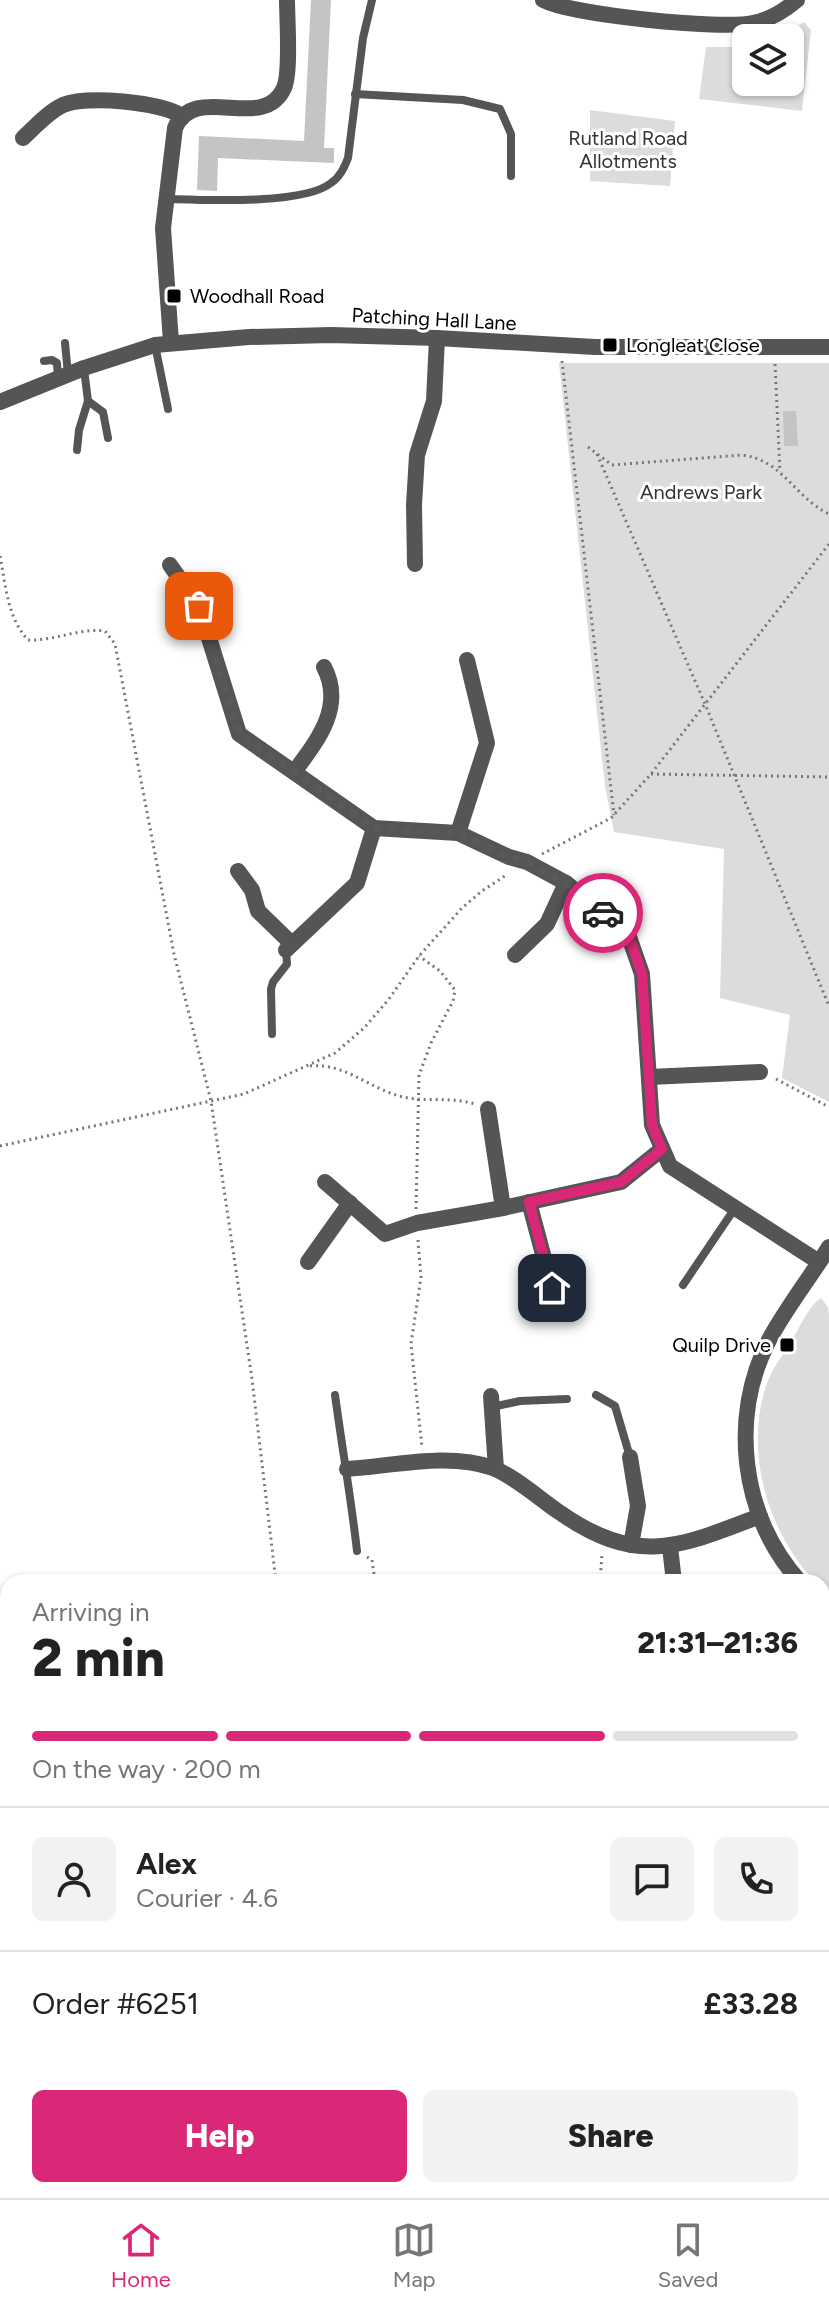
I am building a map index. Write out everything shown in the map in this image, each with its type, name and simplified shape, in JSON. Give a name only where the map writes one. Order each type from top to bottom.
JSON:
[{"type":"street","points":[[163,344],[163,228],[174,135],[187,110],[199,107],[254,108],[276,99],[286,79],[287,0]]},
{"type":"street","points":[[543,0],[580,11],[721,26],[769,18],[797,0]]},
{"type":"street","points":[[23,138],[53,111],[73,102],[151,104],[182,116]]},
{"type":"street","name":"Patching Hall Lane","points":[[0,402],[70,374],[163,344],[318,335],[437,338],[560,346],[829,347]]},
{"type":"street","points":[[415,564],[417,455],[434,401],[437,338]]},
{"type":"street","points":[[170,565],[199,606],[239,734],[374,828],[458,833],[527,862],[566,883],[628,934],[642,974],[652,1125],[670,1166],[819,1262]]},
{"type":"street","points":[[458,833],[487,743],[467,660]]},
{"type":"street","points":[[294,772],[324,729],[331,712],[332,694],[324,667]]},
{"type":"street","points":[[238,871],[252,890],[258,911],[289,947],[357,883],[374,828]]},
{"type":"street","points":[[515,955],[547,924],[566,883]]},
{"type":"street","points":[[649,1077],[760,1072]]},
{"type":"street","points":[[488,1109],[503,1208]]},
{"type":"street","points":[[325,1182],[385,1234],[417,1223],[621,1182],[662,1149]]},
{"type":"street","points":[[529,1202],[552,1288]]},
{"type":"street","points":[[308,1262],[350,1203]]},
{"type":"street","points":[[795,1574],[772,1541],[750,1483],[744,1447],[748,1401],[769,1340],[829,1247]]},
{"type":"street","points":[[491,1401],[496,1469]]},
{"type":"street","points":[[630,1457],[638,1506],[631,1545]]},
{"type":"street","points":[[347,1469],[465,1461],[496,1469],[571,1521],[604,1537],[631,1545],[670,1547],[760,1516]]},
{"type":"street","points":[[670,1547],[673,1574]]},
{"type":"lane","points":[[166,199],[248,200],[323,189],[339,176],[348,158],[363,38],[372,0]]},
{"type":"lane","points":[[355,94],[463,100],[500,109],[511,134],[511,176]]},
{"type":"lane","points":[[65,343],[70,374]]},
{"type":"lane","points":[[163,344],[168,409]]},
{"type":"lane","points":[[44,361],[52,360],[70,374],[88,401],[103,412],[108,438]]},
{"type":"lane","points":[[77,450],[79,430],[88,401]]},
{"type":"lane","points":[[272,1034],[271,989],[287,964],[289,947]]},
{"type":"lane","points":[[683,1285],[735,1208]]},
{"type":"lane","points":[[335,1395],[357,1551]]},
{"type":"lane","points":[[596,1395],[615,1406],[630,1457]]},
{"type":"lane","points":[[491,1401],[567,1399]]},
{"type":"path","points":[[560,346],[614,815]]},
{"type":"path","points":[[774,348],[780,472]]},
{"type":"path","points":[[588,447],[612,465],[742,455],[759,457],[780,472],[806,501],[829,514]]},
{"type":"path","points":[[597,454],[705,704],[829,1006]]},
{"type":"path","points":[[0,1146],[244,1094],[335,1053],[364,1028],[419,956],[462,908],[527,862],[614,815],[651,774],[829,544]]},
{"type":"path","points":[[0,556],[11,614],[28,640],[91,629],[105,631],[115,644],[174,954],[211,1101],[252,1379],[275,1574]]},
{"type":"path","points":[[651,774],[829,777]]},
{"type":"path","points":[[419,956],[440,971],[455,990],[453,1001],[431,1043],[419,1075],[416,1143],[421,1277],[411,1344],[424,1462]]},
{"type":"path","points":[[306,1067],[321,1065],[347,1071],[384,1091],[419,1100],[465,1101],[488,1109]]},
{"type":"path","points":[[760,1072],[829,1107]]},
{"type":"path","points":[[601,1574],[604,1537]]},
{"type":"path","points":[[357,1551],[372,1560],[374,1574]]},
{"type":"green space","points":[[804,22],[811,30],[804,93],[804,24],[801,24]]},
{"type":"green space","points":[[706,47],[732,47],[732,96],[804,96],[802,111],[699,99]]},
{"type":"green space","name":"Rutland Road Allotments","points":[[590,110],[675,121],[670,186],[590,181]]},
{"type":"green space","name":"Andrews Park","points":[[559,363],[829,363],[829,1102],[782,1078],[790,1015],[720,998],[724,849],[614,832],[605,786]]},
{"type":"green space","points":[[821,1298],[828,1307],[829,1316],[829,1574],[808,1574],[784,1540],[773,1516],[759,1464],[760,1412],[766,1386]]},
{"type":"building","points":[[311,0],[331,0],[324,148],[334,148],[334,163],[218,158],[217,191],[197,190],[199,136],[304,141]]},
{"type":"building","points":[[783,411],[796,411],[798,446],[784,446]]},
{"type":"way so far","points":[[199,606],[239,734],[374,828],[458,833],[527,862],[566,883],[603,913]]},
{"type":"place","name":"Woodhall Road","points":[[174,296]]},
{"type":"place","name":"Longleat Close","points":[[610,345]]},
{"type":"place","name":"Quilp Drive","points":[[787,1345]]},
{"type":"route","points":[[552,1288],[529,1202],[621,1182],[662,1149],[652,1125],[642,974],[628,934],[603,913]]}]
